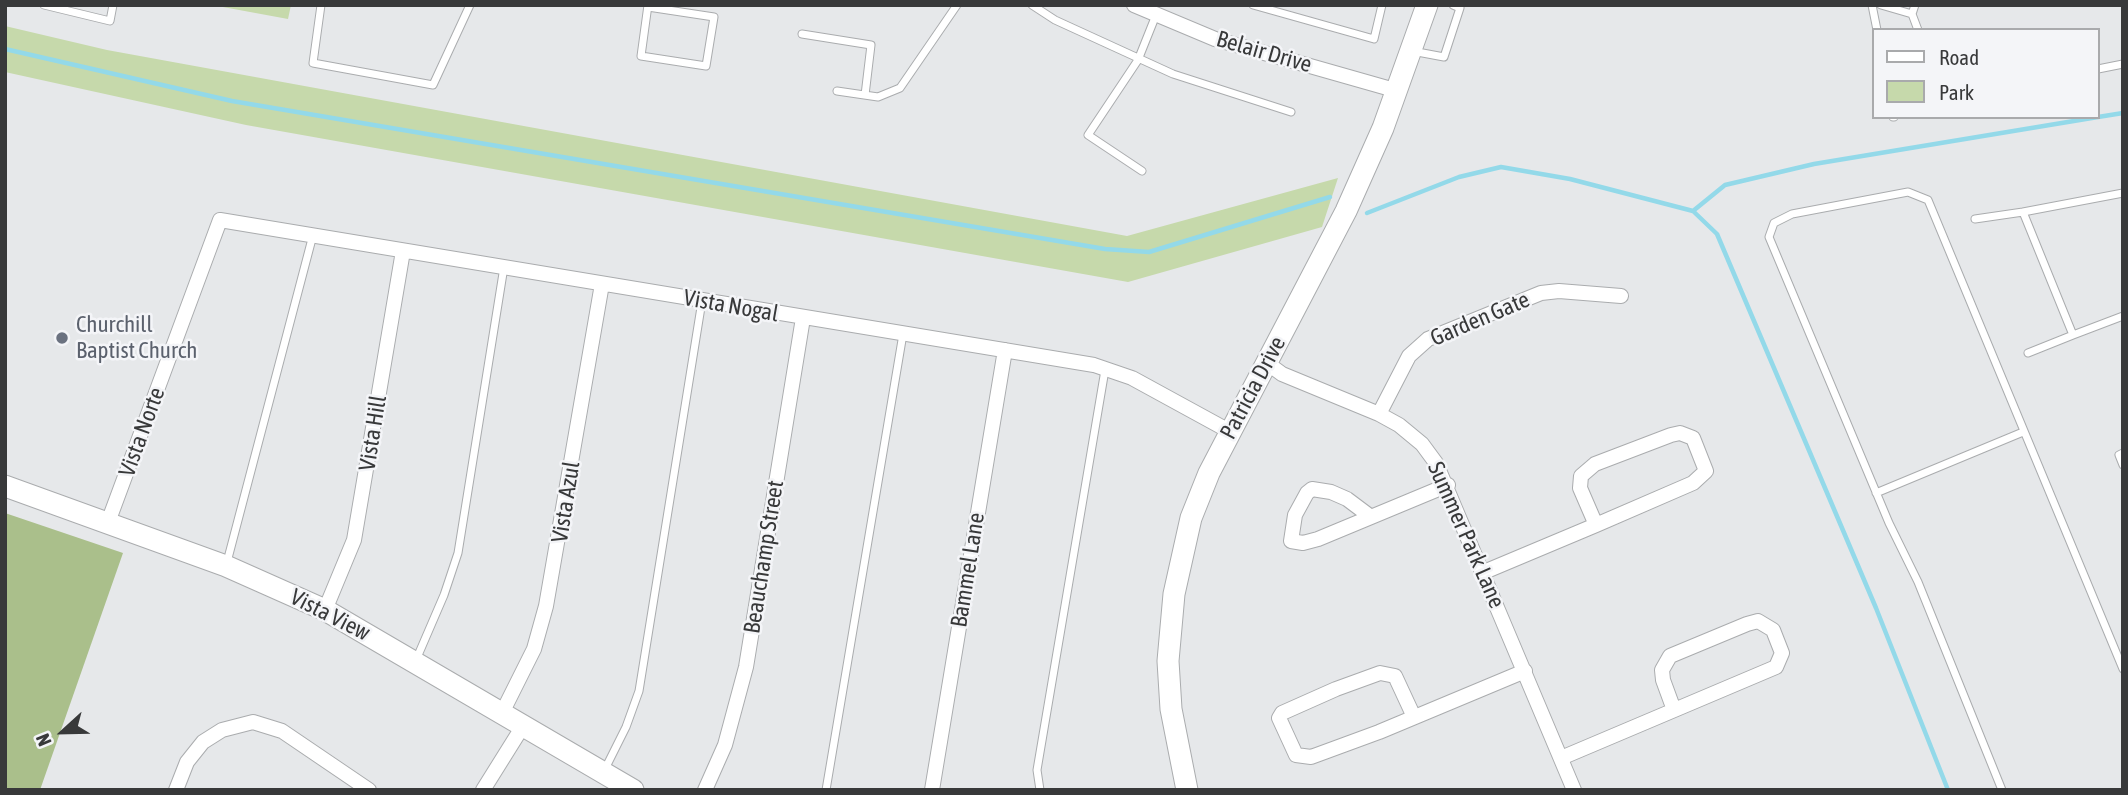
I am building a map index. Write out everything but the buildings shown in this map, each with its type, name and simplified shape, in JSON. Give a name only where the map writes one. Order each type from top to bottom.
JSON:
[{"type":"street","name":"Belair Drive","points":[[1134,5],[1216,39],[1398,91]]},
{"type":"street","name":"Patricia Drive","points":[[1187,790],[1171,709],[1168,661],[1178,565],[1191,518],[1229,431],[1346,211],[1398,91],[1427,5]]},
{"type":"street","name":"Vista Nogal","points":[[220,220],[1005,350],[1105,369],[1132,379],[1229,431]]},
{"type":"street","name":"Vista Norte","points":[[107,525],[220,220]]},
{"type":"street","name":"Vista Hill","points":[[325,610],[354,540],[403,251]]},
{"type":"street","name":"Vista Azul","points":[[502,713],[534,649],[546,606],[602,284]]},
{"type":"street","name":"Garden Gate","points":[[1379,414],[1409,356],[1428,339],[1541,293],[1621,296]]},
{"type":"street","name":"Beauchamp Street","points":[[705,790],[725,745],[746,667],[803,318]]},
{"type":"street","name":"Bammel Lane","points":[[932,790],[1005,350]]},
{"type":"street","name":"Summer Park Lane","points":[[1267,363],[1282,374],[1379,414],[1423,444],[1448,485],[1574,790]]},
{"type":"street","points":[[1484,572],[1596,525],[1701,478],[1706,471],[1706,464],[1693,438],[1680,433],[1671,435],[1595,464],[1581,476],[1580,488],[1596,525]]},
{"type":"street","points":[[1371,517],[1347,499],[1331,492],[1312,489],[1295,515],[1291,541],[1303,543],[1318,539],[1371,517],[1448,485]]},
{"type":"street","name":"Vista View","points":[[5,486],[226,566],[325,610],[416,660],[633,790]]},
{"type":"street","points":[[1561,758],[1776,667],[1782,653],[1773,630],[1758,621],[1746,624],[1670,656],[1662,670],[1662,680],[1674,710]]},
{"type":"street","points":[[1414,717],[1395,676],[1380,673],[1282,713],[1279,718],[1291,749],[1303,758],[1414,717],[1525,671]]},
{"type":"street","points":[[176,790],[187,762],[203,742],[222,730],[253,722],[282,731],[369,790]]},
{"type":"street","points":[[483,790],[523,726]]},
{"type":"lane","points":[[44,5],[110,21],[113,5]]},
{"type":"lane","points":[[321,5],[313,63],[433,85],[470,5]]},
{"type":"lane","points":[[837,90],[878,97],[900,88],[957,5]]},
{"type":"lane","points":[[1032,5],[1055,20],[1138,60],[1173,74],[1291,111]]},
{"type":"lane","points":[[1253,5],[1374,40],[1382,5]]},
{"type":"lane","points":[[1412,51],[1444,57],[1460,8],[1453,5]]},
{"type":"lane","points":[[1872,5],[1877,28]]},
{"type":"lane","points":[[1881,5],[1912,14]]},
{"type":"lane","points":[[1915,5],[1912,14],[1917,28]]},
{"type":"lane","points":[[648,6],[714,17],[706,66],[641,56],[648,6]]},
{"type":"lane","points":[[1142,171],[1088,135],[1138,60],[1156,15]]},
{"type":"lane","points":[[802,34],[871,45],[865,95]]},
{"type":"lane","points":[[2100,69],[2123,64]]},
{"type":"lane","points":[[2002,790],[1918,582],[1876,493],[1769,237],[1774,223],[1792,214],[1908,192],[1928,200],[2123,669]]},
{"type":"lane","points":[[1975,219],[2123,193]]},
{"type":"lane","points":[[2022,212],[2073,335]]},
{"type":"lane","points":[[226,566],[313,234]]},
{"type":"lane","points":[[416,660],[458,553],[504,268]]},
{"type":"lane","points":[[603,772],[626,727],[639,691],[702,301]]},
{"type":"lane","points":[[2028,352],[2123,316]]},
{"type":"lane","points":[[826,790],[903,334]]},
{"type":"lane","points":[[1040,790],[1037,771],[1105,369]]},
{"type":"lane","points":[[1876,493],[2023,432]]},
{"type":"lane","points":[[2123,453],[2119,456],[2123,465]]},
{"type":"green space","points":[[212,5],[291,5],[288,19]]},
{"type":"green space","points":[[5,26],[107,50],[1127,236],[1338,178],[1322,227],[1128,282],[246,125],[5,72]]},
{"type":"green space","points":[[5,513],[123,553],[40,790],[5,790]]},
{"type":"waterway","points":[[5,49],[232,101],[1105,249],[1149,252],[1330,197]]},
{"type":"waterway","points":[[2100,117],[2123,113]]},
{"type":"waterway","points":[[1693,211],[1725,185],[1814,164],[2086,119]]},
{"type":"waterway","points":[[1367,213],[1459,177],[1501,167],[1570,179],[1693,211],[1717,234],[1876,608],[1948,790]]},
{"type":"place","name":"Churchill Baptist Church","points":[[62,338]]}]
